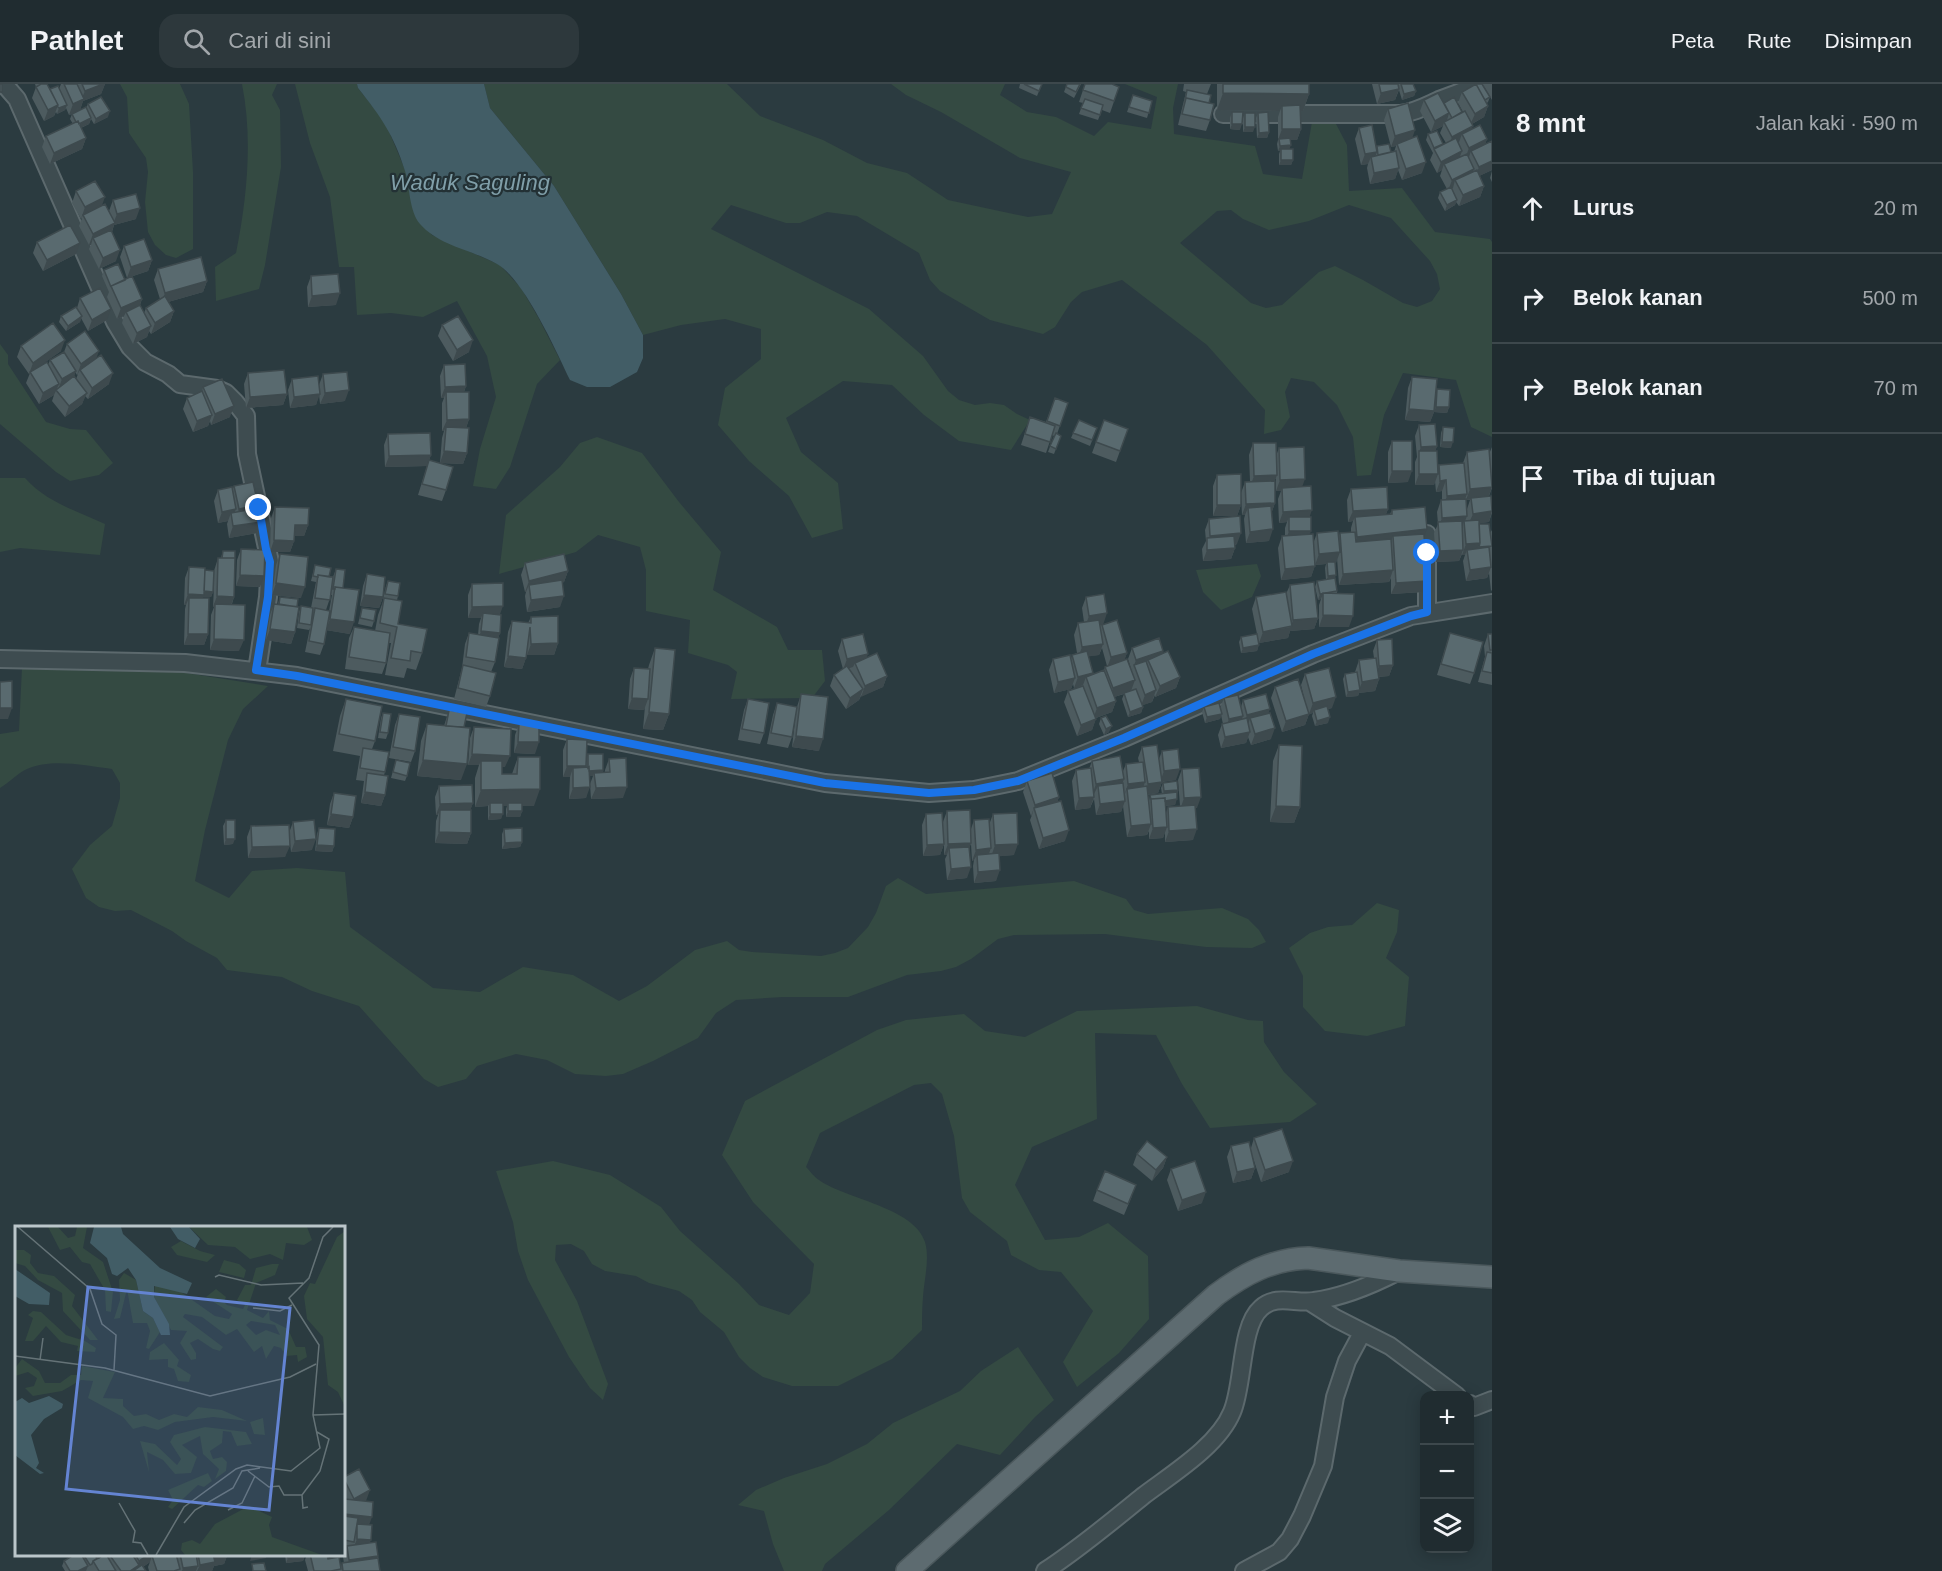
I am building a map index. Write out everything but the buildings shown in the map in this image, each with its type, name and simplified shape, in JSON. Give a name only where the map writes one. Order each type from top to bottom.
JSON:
[{"type":"main road","points":[[907,1571],[1216,1295],[1239,1278],[1267,1265],[1308,1258],[1399,1271],[1492,1277]]},
{"type":"street","points":[[4,84],[17,99],[115,322],[130,347],[145,362],[168,374],[180,384],[217,389],[226,393],[246,416],[247,454],[270,562],[268,597],[256,670]]},
{"type":"street","points":[[1223,114],[1401,114],[1418,112],[1476,84]]},
{"type":"street","points":[[1427,534],[1427,612]]},
{"type":"street","points":[[0,659],[185,663],[256,670],[297,676],[825,783],[929,793],[974,790],[1018,781],[1124,738],[1313,654],[1411,616],[1492,603]]},
{"type":"street","points":[[1045,1571],[1120,1515],[1211,1441],[1232,1413],[1242,1376],[1251,1321],[1261,1308],[1274,1301],[1289,1299],[1310,1302],[1358,1291],[1399,1271]]},
{"type":"street","points":[[1310,1302],[1362,1333],[1390,1346],[1452,1391]]},
{"type":"street","points":[[1244,1571],[1279,1552],[1290,1539],[1302,1516],[1323,1466],[1335,1397],[1347,1361],[1362,1333]]},
{"type":"street","points":[[1474,1407],[1492,1400]]},
{"type":"green space","points":[[120,84],[180,84],[189,104],[193,172],[193,249],[176,258],[166,255],[155,245],[148,232],[145,202],[148,172],[146,158],[129,133],[127,97]]},
{"type":"green space","points":[[242,84],[277,84],[272,95],[280,110],[281,167],[259,289],[216,301],[215,267],[236,253],[243,211],[248,147]]},
{"type":"green space","points":[[295,84],[357,84],[385,122],[406,172],[413,207],[432,235],[500,265],[521,288],[560,360],[537,384],[510,467],[496,489],[473,486],[480,449],[496,397],[487,356],[457,301],[423,317],[391,313],[357,315],[354,267],[339,267],[330,197],[310,143]]},
{"type":"green space","points":[[484,84],[727,84],[760,116],[823,140],[867,163],[907,173],[948,200],[1028,217],[1052,214],[1071,172],[1020,158],[941,112],[906,95],[891,84],[1005,84],[1000,95],[1027,112],[1056,117],[1094,136],[1108,122],[1151,129],[1157,97],[1125,84],[1178,84],[1173,108],[1174,134],[1255,146],[1263,174],[1302,179],[1312,122],[1336,124],[1347,145],[1349,191],[1402,188],[1435,232],[1490,239],[1492,242],[1492,437],[1471,427],[1456,380],[1403,373],[1384,415],[1371,475],[1357,476],[1353,437],[1337,405],[1314,382],[1291,378],[1285,392],[1290,417],[1281,430],[1264,434],[1265,410],[1207,345],[1122,280],[1082,292],[1071,302],[1055,327],[1043,334],[990,320],[940,291],[930,280],[919,253],[857,216],[827,212],[800,223],[786,223],[731,205],[711,229],[869,309],[923,356],[948,391],[959,400],[975,405],[990,403],[1004,405],[1030,420],[1011,450],[959,441],[924,415],[892,385],[843,381],[786,418],[801,452],[838,483],[843,529],[812,538],[789,496],[749,461],[718,425],[725,388],[761,359],[761,329],[725,319],[681,325],[643,335],[621,294],[554,186],[490,108]],"holes":[[[1349,205],[1391,218],[1430,261],[1437,274],[1440,289],[1432,301],[1417,307],[1403,303],[1335,266],[1319,272],[1282,305],[1266,308],[1251,303],[1180,243],[1217,211],[1231,210],[1243,219],[1269,230],[1309,221]]]},
{"type":"green space","points":[[0,344],[8,355],[8,364],[46,422],[70,429],[86,430],[113,463],[99,475],[70,481],[56,472],[0,424]]},
{"type":"green space","points":[[597,437],[642,453],[721,552],[713,590],[777,627],[788,650],[822,650],[825,681],[812,698],[731,699],[737,672],[728,665],[688,653],[690,620],[646,611],[646,570],[640,547],[598,535],[576,552],[499,574],[506,515],[560,467],[580,443]]},
{"type":"green space","points":[[0,478],[25,478],[52,500],[105,524],[100,555],[20,548],[0,552]]},
{"type":"green space","points":[[1257,564],[1261,576],[1252,597],[1221,610],[1203,592],[1196,570]]},
{"type":"green space","points":[[22,667],[161,669],[268,686],[243,709],[228,740],[205,830],[195,881],[229,898],[252,871],[297,868],[345,872],[350,927],[433,988],[480,992],[523,967],[573,975],[619,1001],[647,986],[695,950],[727,941],[739,950],[752,952],[821,956],[835,953],[848,948],[868,927],[886,886],[898,878],[926,894],[1074,881],[1126,899],[1134,910],[1148,914],[1222,908],[1248,919],[1259,930],[1266,942],[1252,948],[1206,947],[1105,934],[1014,935],[998,939],[956,967],[907,975],[848,997],[736,1000],[716,1013],[698,1038],[623,1074],[606,1076],[575,1074],[547,1060],[516,1054],[477,1066],[466,1079],[438,1087],[424,1079],[359,1006],[312,991],[282,977],[227,970],[217,958],[131,910],[115,911],[99,907],[86,898],[72,869],[90,845],[112,826],[120,798],[120,783],[112,769],[58,763],[27,769],[0,788],[0,734],[19,731]]},
{"type":"green space","points":[[1377,903],[1399,910],[1397,932],[1386,958],[1409,977],[1405,1026],[1367,1036],[1325,1031],[1303,1007],[1303,976],[1289,948],[1310,933],[1328,927],[1352,925]]},
{"type":"green space","points":[[1197,1006],[1248,1020],[1263,1021],[1264,1042],[1284,1072],[1317,1104],[1290,1122],[1210,1128],[1182,1084],[1156,1035],[1095,1033],[1097,1119],[1032,1147],[1015,1185],[1045,1240],[1079,1237],[1108,1223],[1148,1256],[1149,1319],[1119,1353],[1077,1387],[1063,1362],[1093,1311],[1061,1272],[1039,1270],[1011,1255],[1007,1241],[970,1212],[962,1198],[954,1136],[942,1094],[931,1083],[914,1085],[820,1133],[806,1167],[817,1179],[831,1187],[878,1205],[907,1220],[918,1230],[925,1242],[927,1262],[922,1330],[892,1359],[838,1386],[792,1386],[763,1377],[739,1357],[724,1332],[700,1312],[692,1300],[679,1291],[649,1283],[636,1276],[605,1271],[592,1264],[584,1251],[571,1244],[556,1245],[555,1260],[577,1301],[608,1384],[603,1400],[590,1388],[569,1357],[528,1280],[518,1251],[513,1222],[496,1171],[553,1161],[610,1175],[661,1207],[680,1231],[759,1305],[789,1315],[810,1293],[814,1264],[753,1202],[722,1155],[745,1101],[877,1030],[906,1020],[964,1014],[985,1031],[1025,1037],[1077,1011]]},
{"type":"green space","points":[[1018,1347],[1054,1400],[1000,1455],[957,1444],[889,1510],[825,1564],[822,1571],[784,1571],[773,1544],[764,1511],[738,1505],[756,1490],[827,1464],[867,1444],[893,1423],[960,1391],[981,1371]]},
{"type":"water","name":"Waduk Saguling","points":[[357,84],[484,84],[490,108],[554,186],[621,294],[643,335],[643,358],[637,372],[610,387],[587,387],[570,380],[538,317],[518,284],[507,272],[488,259],[437,238],[416,219],[405,171],[396,147],[386,127]]},
{"type":"route","points":[[259,508],[270,562],[268,597],[256,670],[297,676],[825,783],[929,793],[974,790],[1018,781],[1124,738],[1313,654],[1427,612],[1427,553]]}]
